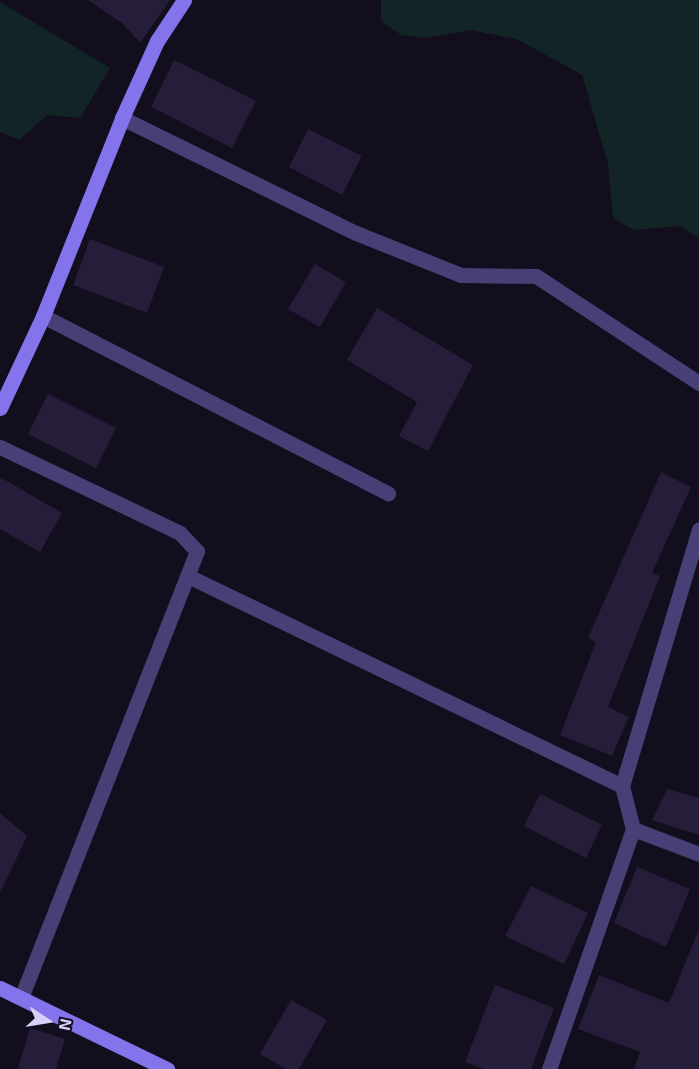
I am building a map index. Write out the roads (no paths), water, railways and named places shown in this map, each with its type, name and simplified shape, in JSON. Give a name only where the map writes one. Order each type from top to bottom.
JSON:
[{"type":"street","points":[[0,408],[43,316],[122,118],[157,41],[184,0]]},
{"type":"street","points":[[122,118],[356,234],[460,275],[536,276],[699,382]]},
{"type":"street","points":[[43,316],[388,493]]},
{"type":"street","points":[[0,447],[188,537],[197,551],[190,577],[21,998]]},
{"type":"street","points":[[549,1069],[633,829],[622,786],[699,529]]},
{"type":"street","points":[[190,577],[622,786]]},
{"type":"street","points":[[633,829],[699,854]]},
{"type":"street","points":[[0,988],[167,1069]]}]
